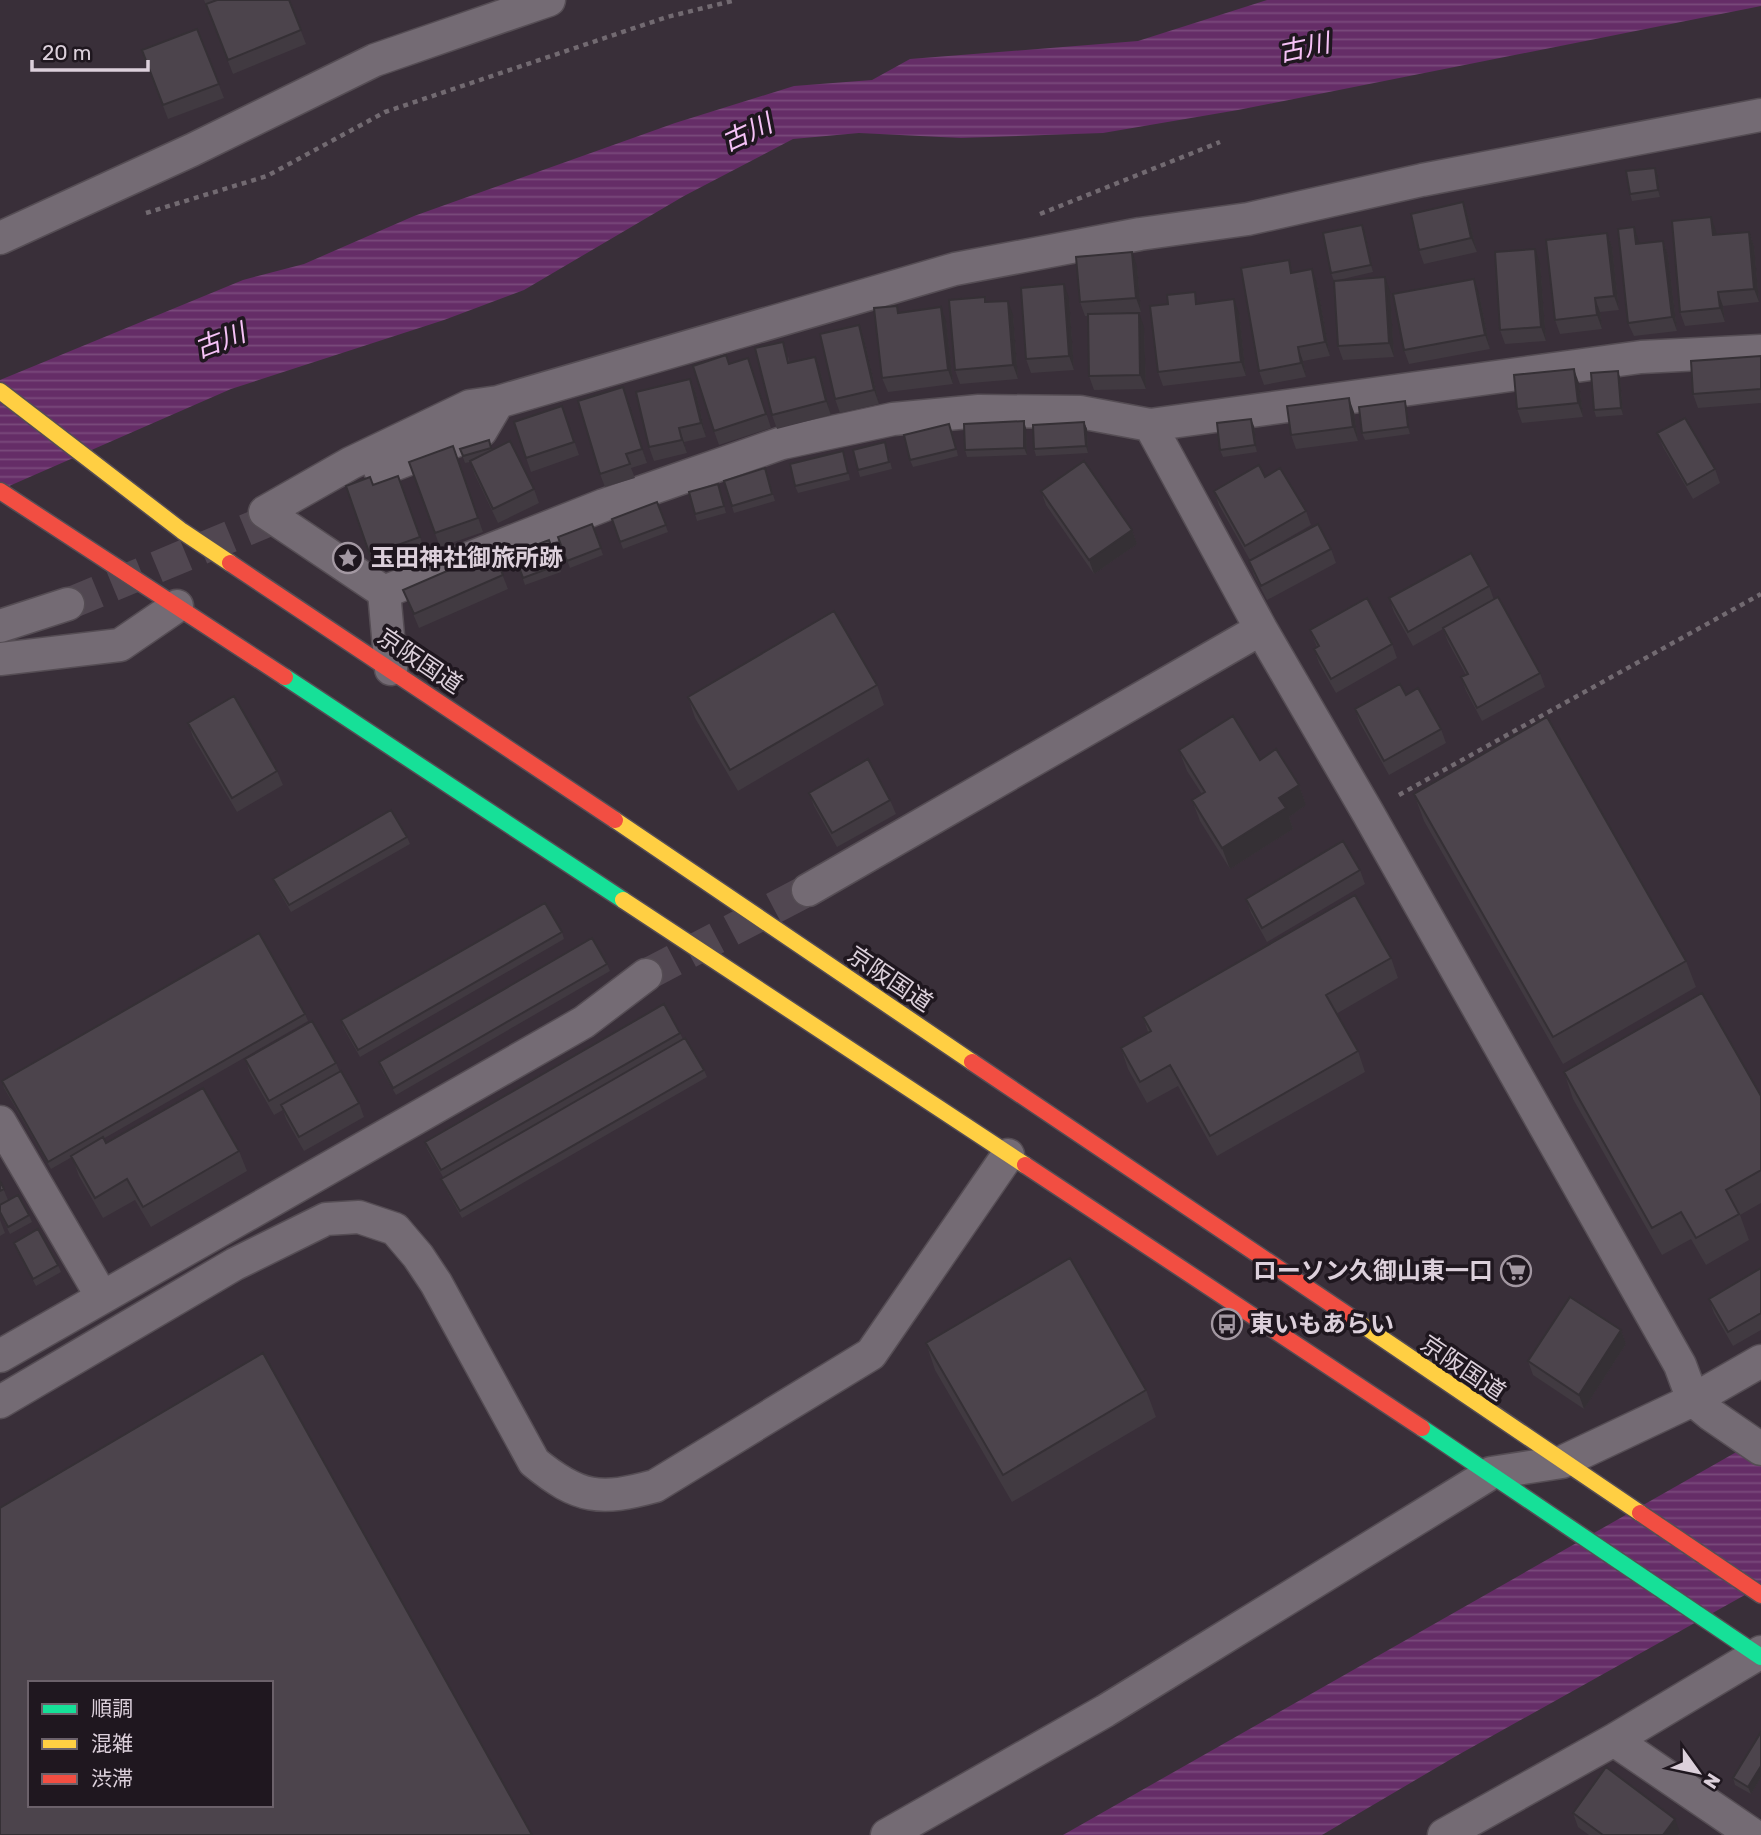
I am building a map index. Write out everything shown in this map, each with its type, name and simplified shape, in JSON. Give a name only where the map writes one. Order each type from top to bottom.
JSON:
[{"type":"highway","name":"京阪国道","points":[[0,391],[181,531],[391,669],[1761,1595]]},
{"type":"highway","points":[[0,491],[1491,1473],[1755,1651]]},
{"type":"street","points":[[0,238],[191,150],[375,60],[549,0]]},
{"type":"street","points":[[384,592],[265,512],[351,463],[470,406],[498,402],[955,269],[1140,234],[1248,219],[1422,180],[1761,115]]},
{"type":"street","points":[[384,592],[604,505],[782,443],[893,419],[979,411],[1080,412],[1150,425],[1641,357],[1761,351]]},
{"type":"street","points":[[287,513],[321,493],[481,431],[498,402]]},
{"type":"street","points":[[1150,425],[1261,629],[1368,813],[1702,1407],[1761,1449]]},
{"type":"street","points":[[384,592],[391,669]]},
{"type":"street","points":[[0,626],[68,604]]},
{"type":"street","points":[[0,659],[120,645],[177,606]]},
{"type":"street","points":[[808,890],[1261,629]]},
{"type":"street","points":[[0,1356],[583,1022],[646,975]]},
{"type":"street","points":[[0,1122],[102,1297]]},
{"type":"street","points":[[0,1402],[235,1264],[326,1219],[359,1217],[395,1229],[418,1256],[436,1283],[534,1462],[558,1482],[589,1494],[619,1495],[654,1486],[871,1354],[1008,1155]]},
{"type":"street","points":[[887,1835],[1105,1711],[1491,1473],[1575,1471],[1702,1407],[1761,1361]]},
{"type":"street","points":[[1444,1835],[1614,1740],[1755,1651]]},
{"type":"street","points":[[1614,1740],[1753,1835]]},
{"type":"path","points":[[135,217],[267,176],[385,112],[667,17],[736,0]]},
{"type":"path","points":[[1034,217],[1220,142]]},
{"type":"path","points":[[1368,813],[1761,594]]},
{"type":"water","name":"古川","points":[[1267,0],[1761,0],[1761,6],[1238,110],[1103,133],[961,138],[859,133],[793,139],[684,196],[524,290],[444,320],[231,389],[0,490],[0,380],[243,280],[304,264],[414,216],[675,123],[794,86],[872,80],[910,59],[1138,41]]},
{"type":"water","points":[[1761,1438],[1761,1586],[1458,1755],[1322,1835],[1063,1835]]},
{"type":"building","points":[[217,0],[289,0],[301,30],[228,60],[206,4]]},
{"type":"building","points":[[197,29],[219,84],[163,105],[142,50]]},
{"type":"building","points":[[1655,168],[1658,190],[1630,194],[1626,171]]},
{"type":"building","points":[[1463,202],[1471,238],[1419,250],[1411,214]]},
{"type":"building","points":[[1711,217],[1713,235],[1749,232],[1754,289],[1718,292],[1720,308],[1680,312],[1672,221]]},
{"type":"building","points":[[1362,225],[1371,265],[1331,273],[1323,233]]},
{"type":"building","points":[[1634,227],[1636,244],[1663,241],[1672,317],[1628,323],[1618,229]]},
{"type":"building","points":[[1607,233],[1614,296],[1595,298],[1597,315],[1555,320],[1546,240]]},
{"type":"building","points":[[1535,249],[1541,327],[1500,330],[1495,252]]},
{"type":"building","points":[[1132,252],[1136,298],[1080,302],[1076,257]]},
{"type":"building","points":[[1289,260],[1291,273],[1312,269],[1325,342],[1298,347],[1301,363],[1259,371],[1241,268]]},
{"type":"building","points":[[1385,277],[1389,343],[1338,346],[1334,281]]},
{"type":"building","points":[[1474,279],[1485,335],[1404,350],[1393,294]]},
{"type":"building","points":[[1064,284],[1069,356],[1026,359],[1021,288]]},
{"type":"building","points":[[1195,292],[1196,304],[1234,299],[1241,362],[1158,372],[1150,306],[1168,304],[1167,295]]},
{"type":"building","points":[[985,297],[985,302],[1008,301],[1013,365],[955,370],[949,300]]},
{"type":"building","points":[[897,306],[898,313],[941,307],[948,370],[882,378],[874,308]]},
{"type":"building","points":[[1139,313],[1140,375],[1089,376],[1088,314]]},
{"type":"building","points":[[859,325],[874,390],[835,399],[820,334]]},
{"type":"building","points":[[783,342],[788,363],[815,357],[826,401],[772,415],[755,348]]},
{"type":"building","points":[[726,355],[729,364],[748,358],[766,414],[714,431],[693,366]]},
{"type":"building","points":[[1761,356],[1761,389],[1693,394],[1691,361]]},
{"type":"building","points":[[1574,369],[1578,403],[1517,409],[1514,375]]},
{"type":"building","points":[[1618,371],[1621,408],[1594,410],[1591,373]]},
{"type":"building","points":[[690,379],[701,423],[679,428],[682,440],[649,447],[636,392]]},
{"type":"building","points":[[623,387],[642,449],[626,454],[630,464],[600,474],[578,401]]},
{"type":"building","points":[[1349,398],[1353,427],[1291,435],[1287,406]]},
{"type":"building","points":[[1405,401],[1408,427],[1362,433],[1359,407]]},
{"type":"building","points":[[562,406],[574,442],[526,458],[514,422]]},
{"type":"building","points":[[1685,418],[1715,469],[1687,485],[1657,433]]},
{"type":"building","points":[[1251,419],[1255,445],[1220,450],[1217,423]]},
{"type":"building","points":[[1024,421],[1024,448],[965,450],[964,424]]},
{"type":"building","points":[[1084,422],[1086,446],[1034,449],[1033,425]]},
{"type":"building","points":[[949,424],[956,449],[910,460],[904,435]]},
{"type":"building","points":[[489,440],[491,448],[463,456],[460,449]]},
{"type":"building","points":[[510,441],[534,489],[493,509],[470,461]]},
{"type":"building","points":[[885,442],[889,462],[858,470],[853,450]]},
{"type":"building","points":[[453,446],[478,518],[435,533],[409,462]]},
{"type":"building","points":[[843,451],[848,473],[795,486],[790,464]]},
{"type":"building","points":[[1084,461],[1132,530],[1089,560],[1041,491]]},
{"type":"building","points":[[1259,465],[1265,477],[1280,468],[1306,511],[1245,546],[1214,491]]},
{"type":"building","points":[[765,468],[772,494],[732,506],[724,481]]},
{"type":"building","points":[[398,476],[420,537],[370,555],[346,486],[370,477],[373,485]]},
{"type":"building","points":[[718,484],[724,506],[695,514],[689,492]]},
{"type":"building","points":[[657,502],[666,525],[620,542],[612,519]]},
{"type":"building","points":[[592,524],[601,548],[567,561],[558,537]]},
{"type":"building","points":[[1318,524],[1331,549],[1261,586],[1249,561]]},
{"type":"building","points":[[549,540],[558,565],[523,578],[514,553]]},
{"type":"building","points":[[493,551],[503,575],[414,614],[403,590]]},
{"type":"building","points":[[1471,553],[1489,586],[1408,632],[1389,598]]},
{"type":"building","points":[[1498,597],[1540,673],[1477,708],[1461,677],[1468,674],[1443,628]]},
{"type":"building","points":[[1367,598],[1392,644],[1331,679],[1314,649],[1319,646],[1310,630]]},
{"type":"building","points":[[834,611],[877,685],[730,770],[688,697]]},
{"type":"building","points":[[1400,684],[1406,695],[1418,688],[1441,729],[1384,761],[1355,709]]},
{"type":"building","points":[[234,696],[277,771],[232,798],[188,723]]},
{"type":"building","points":[[1233,716],[1260,760],[1276,749],[1299,785],[1279,798],[1286,808],[1222,848],[1192,800],[1205,792],[1179,750]]},
{"type":"building","points":[[1547,717],[1686,961],[1553,1037],[1414,794]]},
{"type":"building","points":[[868,759],[890,800],[832,833],[809,793]]},
{"type":"building","points":[[391,810],[407,837],[289,905],[273,879]]},
{"type":"building","points":[[1343,841],[1360,870],[1262,928],[1246,899]]},
{"type":"building","points":[[1355,895],[1391,958],[1326,995],[1358,1051],[1210,1136],[1170,1065],[1140,1082],[1121,1048],[1151,1031],[1143,1017]]},
{"type":"building","points":[[545,903],[562,932],[358,1050],[341,1020]]},
{"type":"building","points":[[259,933],[305,1014],[48,1162],[2,1081]]},
{"type":"building","points":[[592,938],[607,964],[393,1088],[379,1062]]},
{"type":"building","points":[[1702,993],[1761,1096],[1761,1170],[1726,1190],[1739,1214],[1696,1238],[1681,1212],[1652,1228],[1564,1072]]},
{"type":"building","points":[[664,1004],[680,1033],[441,1170],[425,1142]]},
{"type":"building","points":[[312,1021],[336,1063],[269,1101],[245,1059]]},
{"type":"building","points":[[685,1038],[704,1070],[460,1211],[441,1179]]},
{"type":"building","points":[[341,1071],[359,1103],[299,1137],[281,1105]]},
{"type":"building","points":[[203,1088],[239,1151],[143,1207],[127,1179],[95,1198],[71,1156],[103,1137],[106,1143]]},
{"type":"building","points":[[18,1195],[29,1215],[8,1227],[0,1212],[0,1205]]},
{"type":"building","points":[[38,1229],[58,1265],[33,1279],[14,1243]]},
{"type":"building","points":[[1070,1258],[1146,1390],[1003,1475],[926,1343]]},
{"type":"building","points":[[1761,1268],[1761,1313],[1728,1332],[1709,1299]]},
{"type":"building","points":[[1570,1297],[1621,1330],[1579,1395],[1528,1361]]},
{"type":"building","points":[[263,1353],[532,1835],[0,1835],[0,1508]]},
{"type":"building","points":[[1761,1732],[1761,1766],[1748,1787],[1733,1778]]},
{"type":"building","points":[[1606,1767],[1675,1819],[1663,1835],[1603,1835],[1573,1813]]},
{"type":"tunnel","points":[[68,604],[287,513]]},
{"type":"tunnel","points":[[646,975],[808,890]]},
{"type":"traffic: fast","points":[[285,677],[623,900]]},
{"type":"traffic: fast","points":[[1422,1428],[1761,1657]]},
{"type":"traffic: slow","points":[[0,391],[182,531],[230,563]]},
{"type":"traffic: slow","points":[[615,820],[972,1062]]},
{"type":"traffic: slow","points":[[623,900],[1025,1165]]},
{"type":"traffic: slow","points":[[1355,1320],[1640,1513]]},
{"type":"traffic: jam","points":[[0,491],[285,677]]},
{"type":"traffic: jam","points":[[230,563],[615,820]]},
{"type":"traffic: jam","points":[[972,1062],[1355,1320]]},
{"type":"traffic: jam","points":[[1025,1165],[1422,1428]]},
{"type":"traffic: jam","points":[[1640,1513],[1761,1595]]},
{"type":"place","name":"玉田神社御旅所跡","points":[[348,558]]},
{"type":"place","name":"ローソン久御山東一口","points":[[1516,1271]]},
{"type":"place","name":"東いもあらい","points":[[1227,1324]]}]
